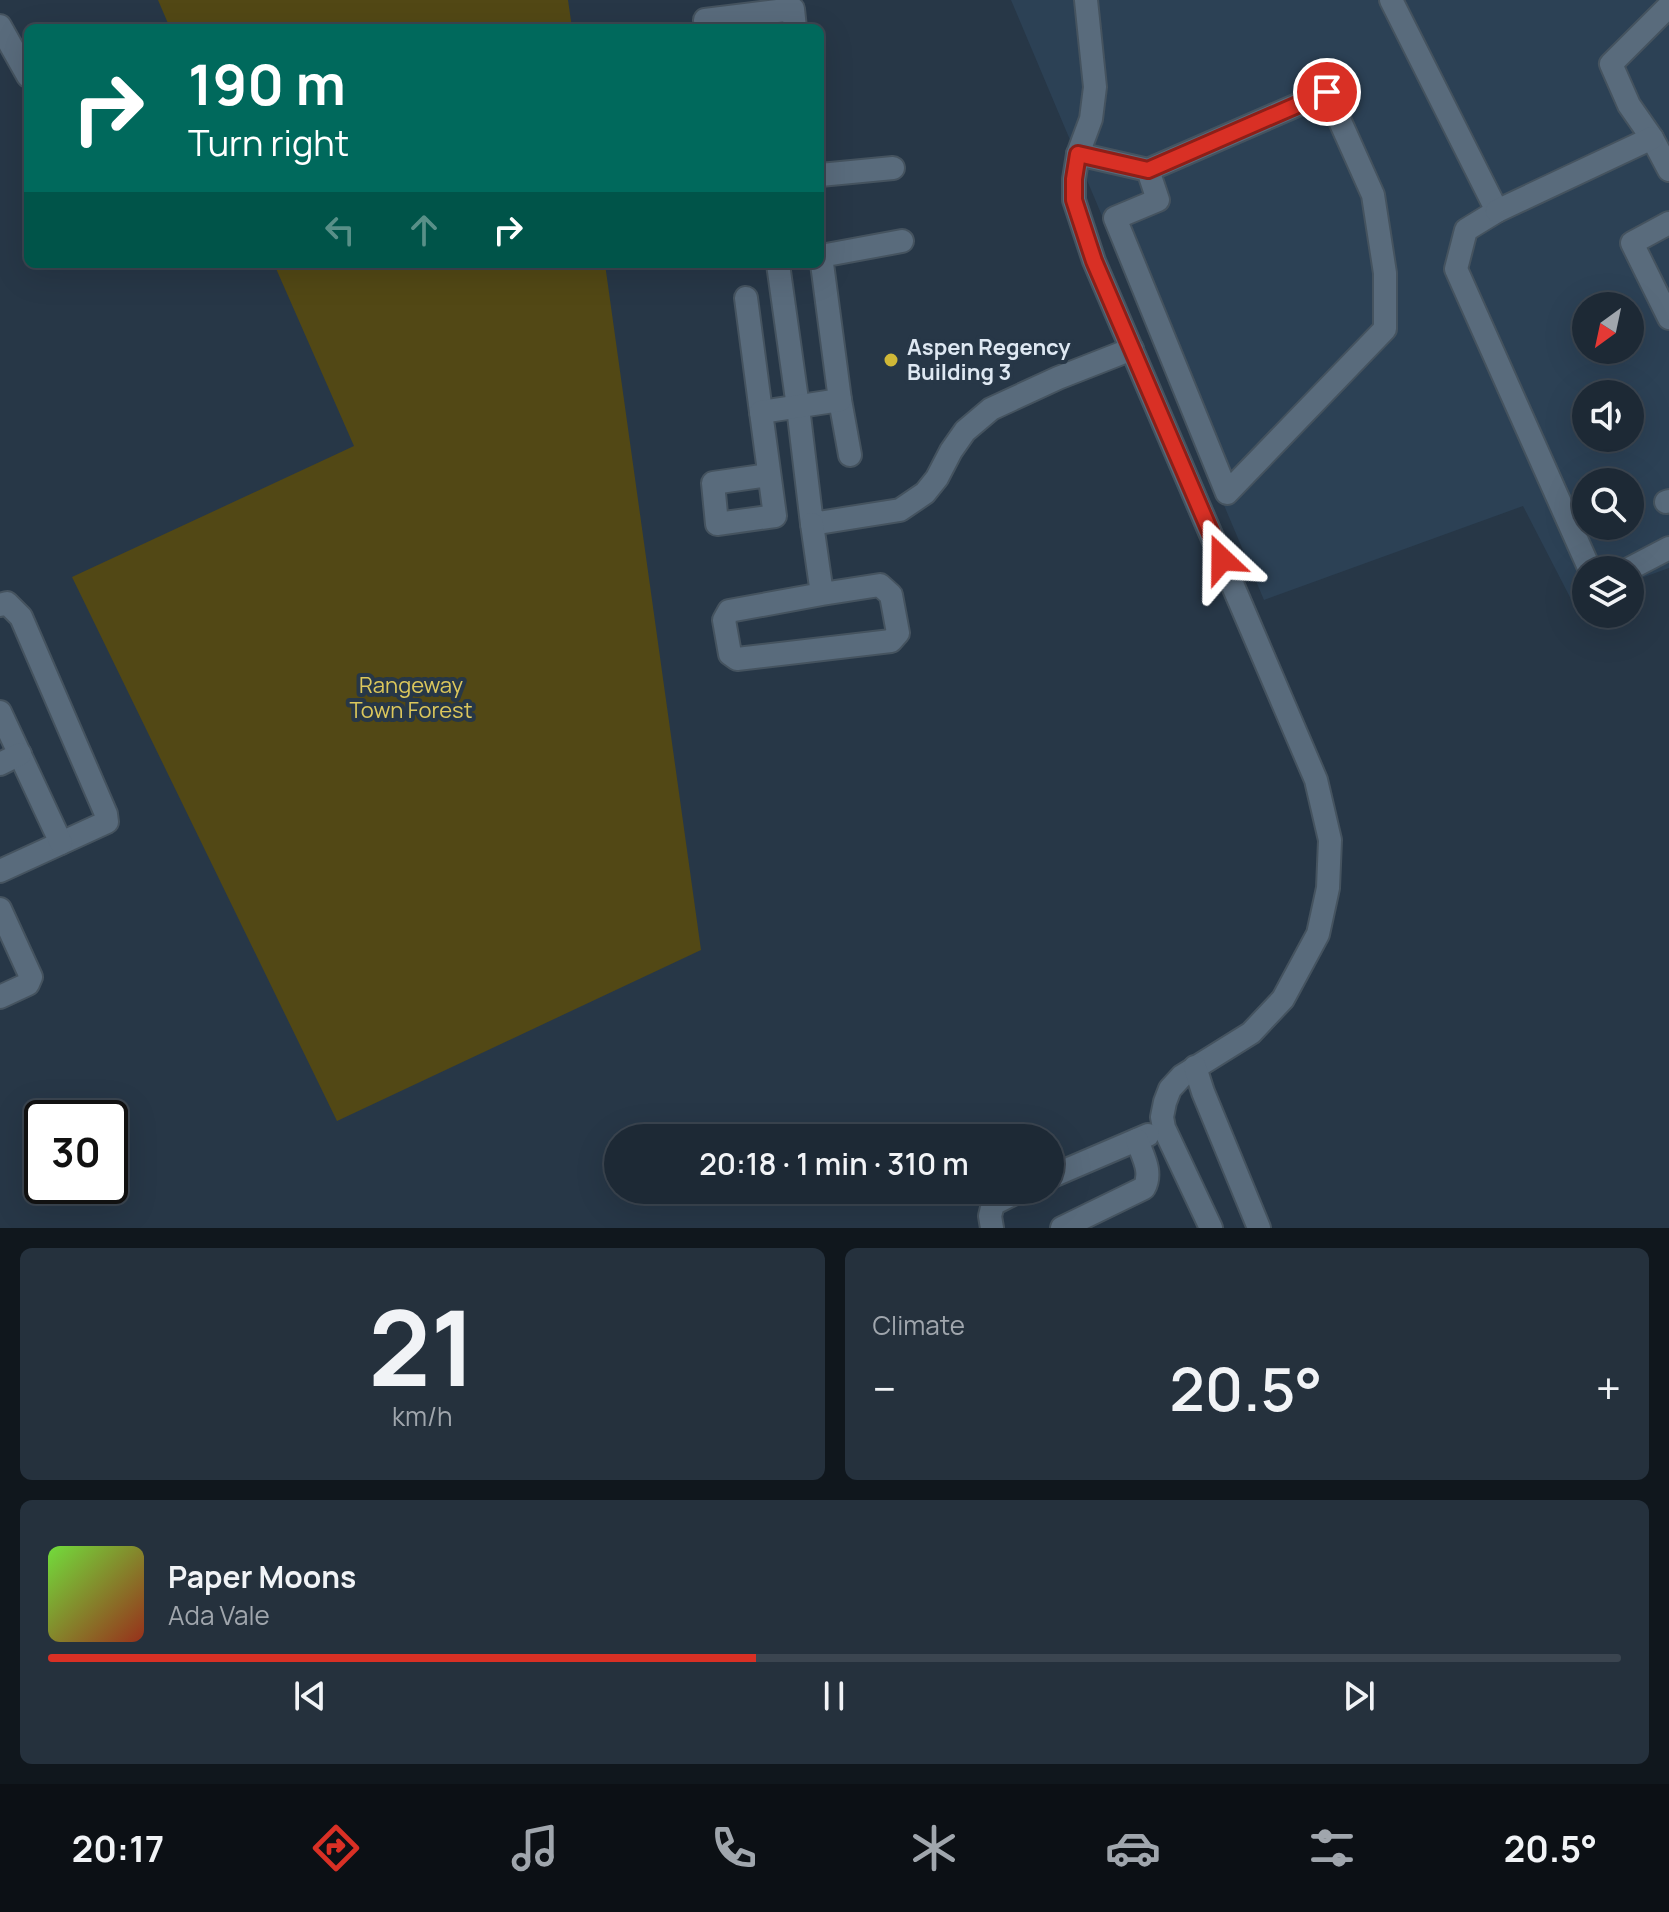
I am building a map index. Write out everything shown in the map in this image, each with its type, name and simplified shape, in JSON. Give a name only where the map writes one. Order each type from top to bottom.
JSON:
[{"type":"street","points":[[1086,0],[1095,87],[1091,119],[1078,154],[1074,200],[1094,261],[1316,780],[1330,840],[1328,888],[1318,934],[1283,999],[1251,1033],[1182,1076],[1170,1089],[1165,1102],[1162,1117],[1164,1128],[1211,1228]]},
{"type":"street","points":[[1391,0],[1497,211]]},
{"type":"street","points":[[1669,6],[1611,64],[1629,105],[1669,170]]},
{"type":"street","points":[[706,24],[705,20],[793,12]]},
{"type":"street","points":[[0,26],[24,69]]},
{"type":"street","points":[[1078,154],[1148,170],[1327,92],[1373,195],[1385,273],[1385,329],[1227,493],[1115,218],[1158,200],[1148,170]]},
{"type":"street","points":[[1584,556],[1456,269],[1466,230],[1497,211],[1652,138]]},
{"type":"street","points":[[824,175],[893,168]]},
{"type":"street","points":[[1669,223],[1632,243],[1669,318]]},
{"type":"street","points":[[824,255],[902,241]]},
{"type":"street","points":[[779,268],[822,594]]},
{"type":"street","points":[[823,268],[850,455]]},
{"type":"street","points":[[746,298],[769,475]]},
{"type":"street","points":[[812,524],[900,510],[925,493],[965,431],[991,409],[1132,349]]},
{"type":"street","points":[[761,412],[840,400]]},
{"type":"street","points":[[1644,561],[1669,548]]},
{"type":"street","points":[[880,585],[891,595],[898,633],[891,641],[737,659],[730,654],[724,620],[729,611],[822,594],[880,585]]},
{"type":"street","points":[[0,605],[7,603],[21,617],[107,822],[0,871]]},
{"type":"street","points":[[0,712],[10,759],[61,843]]},
{"type":"street","points":[[0,909],[31,977],[28,984],[0,997]]},
{"type":"street","points":[[1195,1067],[1259,1228]]},
{"type":"street","points":[[1064,1171],[1164,1128]]},
{"type":"street","points":[[1062,1228],[1144,1188],[1148,1175],[1137,1140]]},
{"type":"street","points":[[992,1228],[990,1216],[993,1204]]},
{"type":"shaded area","points":[[1011,0],[1669,0],[1669,568],[1644,577],[1644,556],[1572,556],[1572,601],[1523,506],[1264,600]]},
{"type":"green space","points":[[158,0],[568,0],[571,24],[168,24]]},
{"type":"green space","name":"Rangeway Town Forest","points":[[276,268],[606,268],[701,950],[337,1121],[72,577],[354,446]]},
{"type":"place","name":"Aspen Regency Building 3","points":[[891,360]]},
{"type":"route","points":[[1222,559],[1094,261],[1074,200],[1078,154],[1148,170],[1327,92]]}]
